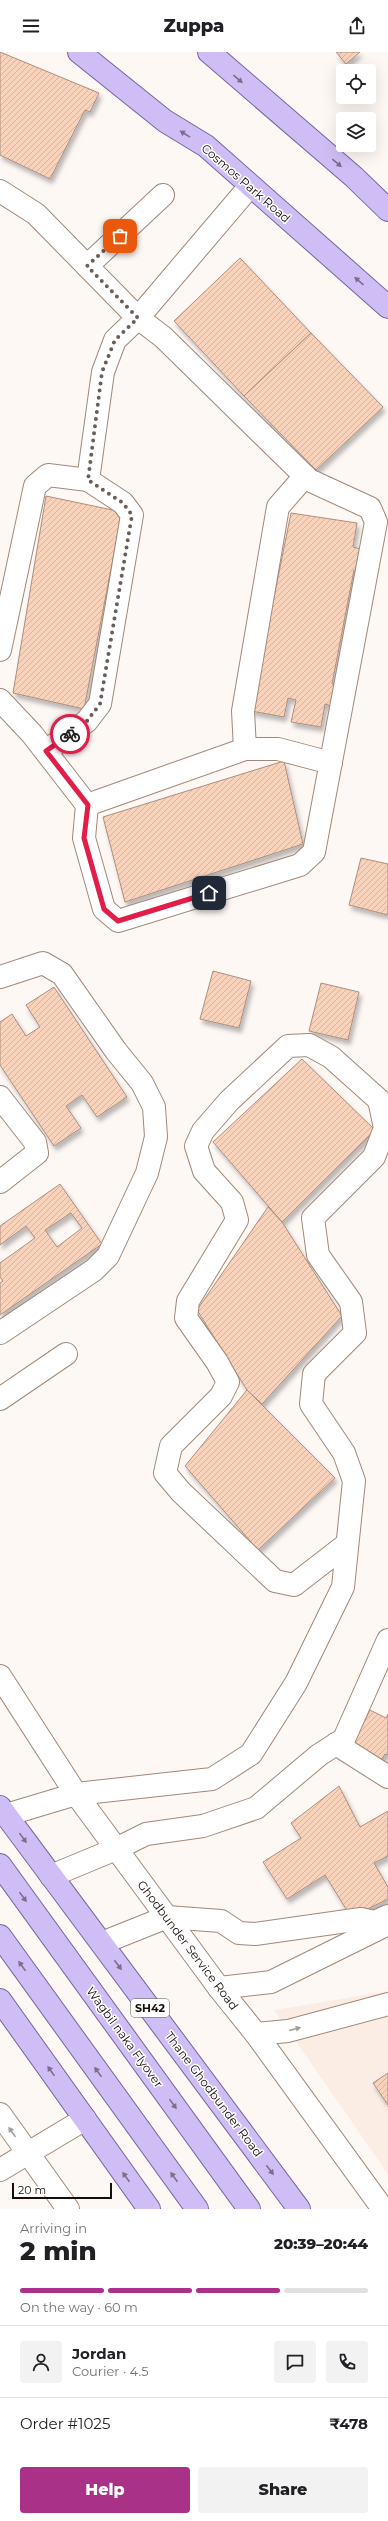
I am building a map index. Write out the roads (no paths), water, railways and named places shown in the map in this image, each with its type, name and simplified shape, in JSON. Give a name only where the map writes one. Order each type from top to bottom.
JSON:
[{"type":"main road","name":"Cosmos Park Road","points":[[79,52],[165,121],[206,146],[388,307]]},
{"type":"main road","points":[[209,52],[354,177],[388,210]]},
{"type":"main road","name":"Thane Ghodbunder Road","points":[[3,1811],[299,2209]]},
{"type":"main road","name":"Wagbil naka Flyover","points":[[0,1865],[249,2209]]},
{"type":"main road","points":[[0,1936],[197,2209]]},
{"type":"main road","points":[[0,2000],[149,2209]]},
{"type":"street","points":[[88,480],[102,372],[115,340],[138,318],[250,186]]},
{"type":"street","points":[[0,191],[36,214],[138,318],[163,337],[305,476],[370,508],[376,522],[314,852],[300,865],[118,921],[104,909],[84,838],[88,805],[46,751],[0,700]]},
{"type":"street","points":[[87,266],[163,195]]},
{"type":"street","points":[[0,650],[35,486],[48,475],[88,480],[123,503],[132,515],[100,704],[87,721],[46,751]]},
{"type":"street","points":[[245,749],[243,711],[278,508],[305,476]]},
{"type":"street","points":[[88,805],[245,749],[278,749],[331,763]]},
{"type":"street","points":[[0,977],[43,963],[62,974],[116,1051],[142,1084],[154,1107],[156,1137],[147,1173],[108,1256],[94,1270],[0,1334]]},
{"type":"street","points":[[3,1811],[76,1794],[212,1778],[251,1754],[296,1683],[343,1587],[354,1481],[344,1453],[311,1404],[314,1374],[354,1333],[350,1302],[318,1255],[314,1218],[374,1157],[385,1128],[379,1100],[331,1057],[309,1045],[288,1046],[229,1101],[203,1130],[196,1146],[204,1171],[232,1202],[237,1220],[188,1301],[186,1318],[217,1362],[228,1382],[220,1396],[171,1446],[165,1473],[181,1492],[275,1582],[294,1585],[347,1544]]},
{"type":"street","points":[[0,1182],[37,1153],[35,1142],[1,1099]]},
{"type":"street","points":[[0,1399],[66,1354]]},
{"type":"street","points":[[51,1876],[116,1849],[146,1834],[204,1826],[256,1808],[344,1739],[388,1640]]},
{"type":"street","name":"Ghodbunder Service Road","points":[[0,1676],[76,1794],[219,1988],[256,2034],[383,2209]]},
{"type":"street","points":[[336,1744],[388,1777]]},
{"type":"street","points":[[102,1943],[167,1917],[221,1921],[239,1933],[255,1934],[361,1919],[375,1922],[388,1916]]},
{"type":"street","points":[[219,1988],[270,1982],[388,1924]]},
{"type":"street","points":[[256,2034],[288,2031],[388,2004]]},
{"type":"street","points":[[0,2114],[27,2154],[68,2209]]},
{"type":"street","points":[[0,2170],[85,2119]]}]
